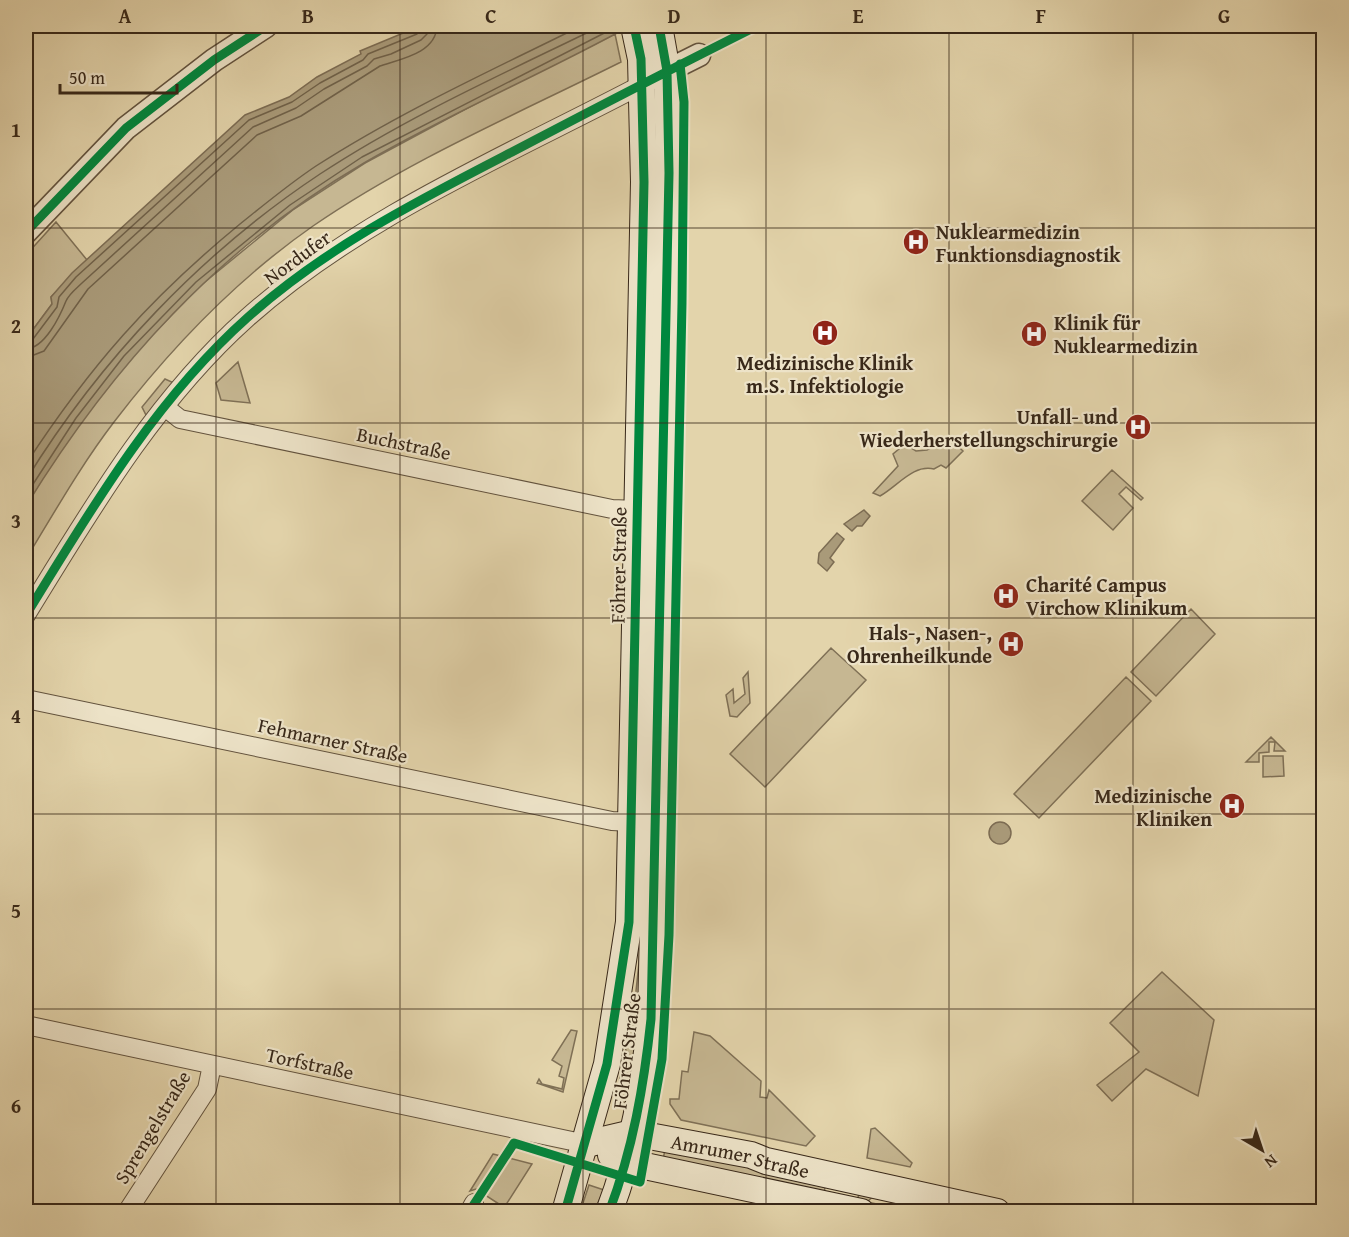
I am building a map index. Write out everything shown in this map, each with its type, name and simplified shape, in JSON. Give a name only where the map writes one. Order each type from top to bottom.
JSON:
[{"type":"main road","name":"Föhrer Straße","points":[[565,1212],[607,1064],[629,922],[644,182],[640,54],[634,26]]},
{"type":"main road","name":"Föhrer Straße","points":[[609,1212],[633,1133],[644,1077],[651,1019],[669,173],[667,71],[661,34]]},
{"type":"main road","name":"Amrumer Straße","points":[[585,1144],[633,1133],[711,1146],[997,1212]]},
{"type":"main road","name":"Amrumer Straße","points":[[585,1144],[626,1162],[832,1209],[861,1212]]},
{"type":"street","points":[[26,232],[126,128],[214,60],[266,26]]},
{"type":"street","name":"Nordufer","points":[[26,615],[123,462],[165,407],[202,363],[246,319],[288,284],[380,220],[699,55]]},
{"type":"street","name":"Buchstraße","points":[[165,407],[180,419],[612,509],[637,510]]},
{"type":"street","name":"Fehmarner Straße","points":[[26,699],[603,819],[631,822]]},
{"type":"street","name":"Torfstraße","points":[[26,1025],[585,1144]]},
{"type":"street","name":"Sprengelstraße","points":[[127,1212],[207,1089],[212,1065]]},
{"type":"street","points":[[832,1209],[840,1176]]},
{"type":"shaded area","points":[[615,34],[621,62],[464,139],[387,180],[313,226],[231,292],[158,368],[114,422],[79,472],[26,559],[26,506],[41,480],[81,421],[128,360],[200,286],[294,209],[365,163],[501,90]]},
{"type":"shaded area","points":[[56,222],[87,260],[51,297],[52,304],[26,339],[26,255]]},
{"type":"shaded area","points":[[238,362],[250,403],[221,400],[216,383]]},
{"type":"shaded area","points":[[165,379],[174,383],[147,417],[142,407]]},
{"type":"shaded area","points":[[949,438],[963,451],[946,468],[941,465],[934,469],[919,470],[880,496],[873,493],[898,466],[893,454],[905,444],[916,451],[927,450]]},
{"type":"shaded area","points":[[1112,470],[1143,498],[1141,500],[1126,487],[1119,494],[1133,508],[1113,530],[1082,501]]},
{"type":"shaded area","points":[[1191,609],[1215,634],[1156,696],[1131,672]]},
{"type":"shaded area","points":[[831,648],[866,680],[765,787],[730,754]]},
{"type":"shaded area","points":[[748,672],[750,703],[737,717],[730,716],[726,695],[733,689],[734,703],[745,694],[743,678]]},
{"type":"shaded area","points":[[1126,677],[1151,701],[1039,818],[1014,794]]},
{"type":"shaded area","points":[[1271,737],[1285,751],[1274,751],[1275,742],[1269,742],[1269,752],[1259,753],[1259,762],[1246,762]]},
{"type":"shaded area","points":[[1263,756],[1283,756],[1284,776],[1263,777]]},
{"type":"shaded area","points":[[640,953],[640,1011],[629,1103],[615,1101],[634,1010]]},
{"type":"shaded area","points":[[1162,972],[1214,1020],[1198,1096],[1146,1069],[1112,1101],[1097,1085],[1139,1052],[1110,1023]]},
{"type":"shaded area","points":[[571,1030],[577,1031],[563,1092],[537,1083],[539,1079],[542,1084],[562,1089],[564,1078],[559,1076],[562,1066],[552,1060]]},
{"type":"shaded area","points":[[694,1032],[710,1036],[761,1081],[760,1097],[767,1098],[769,1090],[815,1136],[806,1146],[681,1120],[670,1104],[670,1099],[679,1099],[682,1071],[688,1072]]},
{"type":"shaded area","points":[[875,1128],[912,1163],[910,1167],[867,1158],[871,1129]]},
{"type":"shaded area","points":[[665,1150],[826,1183],[823,1197],[662,1164]]},
{"type":"shaded area","points":[[493,1154],[532,1164],[502,1211],[499,1211],[499,1204],[476,1189],[470,1191]]},
{"type":"shaded area","points":[[589,1185],[604,1190],[594,1211],[580,1212]]},
{"type":"shaded area","points":[[860,1189],[878,1192],[867,1202],[896,1208],[907,1198],[916,1200],[905,1209],[913,1211],[882,1211],[856,1206]]},
{"type":"water","points":[[420,26],[630,26],[364,163],[312,196],[263,232],[173,313],[133,358],[95,405],[26,506],[26,339],[52,304],[51,297],[72,273],[245,115],[289,97],[317,77],[361,54],[360,51]]},
{"type":"water","points":[[864,510],[870,516],[862,526],[857,526],[852,531],[844,524]]},
{"type":"water","points":[[837,533],[844,539],[830,558],[834,562],[827,571],[818,563],[819,553]]},
{"type":"water","points":[[1000,822],[1008,825],[1011,833],[1008,841],[1000,844],[992,841],[989,833],[992,825]]},
{"type":"cycle path","points":[[26,232],[126,128],[214,60],[266,26]]},
{"type":"cycle path","points":[[565,1212],[607,1064],[629,922],[644,182],[641,59],[634,26]]},
{"type":"cycle path","points":[[609,1212],[631,1141],[645,1068],[651,1019],[669,173],[667,71],[659,26]]},
{"type":"cycle path","points":[[26,615],[74,536],[153,421],[213,350],[277,292],[374,226],[442,188],[757,26]]},
{"type":"cycle path","points":[[469,1212],[514,1143],[640,1182],[662,1059],[669,935],[682,303],[684,102],[680,64]]},
{"type":"place","name":"Nuklearmedizin Funktionsdiagnostik","points":[[916,242]]},
{"type":"place","name":"Medizinische Klinik m.S. Infektiologie","points":[[825,333]]},
{"type":"place","name":"Klinik für Nuklearmedizin","points":[[1034,334]]},
{"type":"place","name":"Unfall- und Wiederherstellungschirurgie","points":[[1138,427]]},
{"type":"place","name":"Charité Campus Virchow Klinikum","points":[[1006,596]]},
{"type":"place","name":"Hals-, Nasen-, Ohrenheilkunde","points":[[1011,644]]},
{"type":"place","name":"Medizinische Kliniken","points":[[1232,806]]}]
